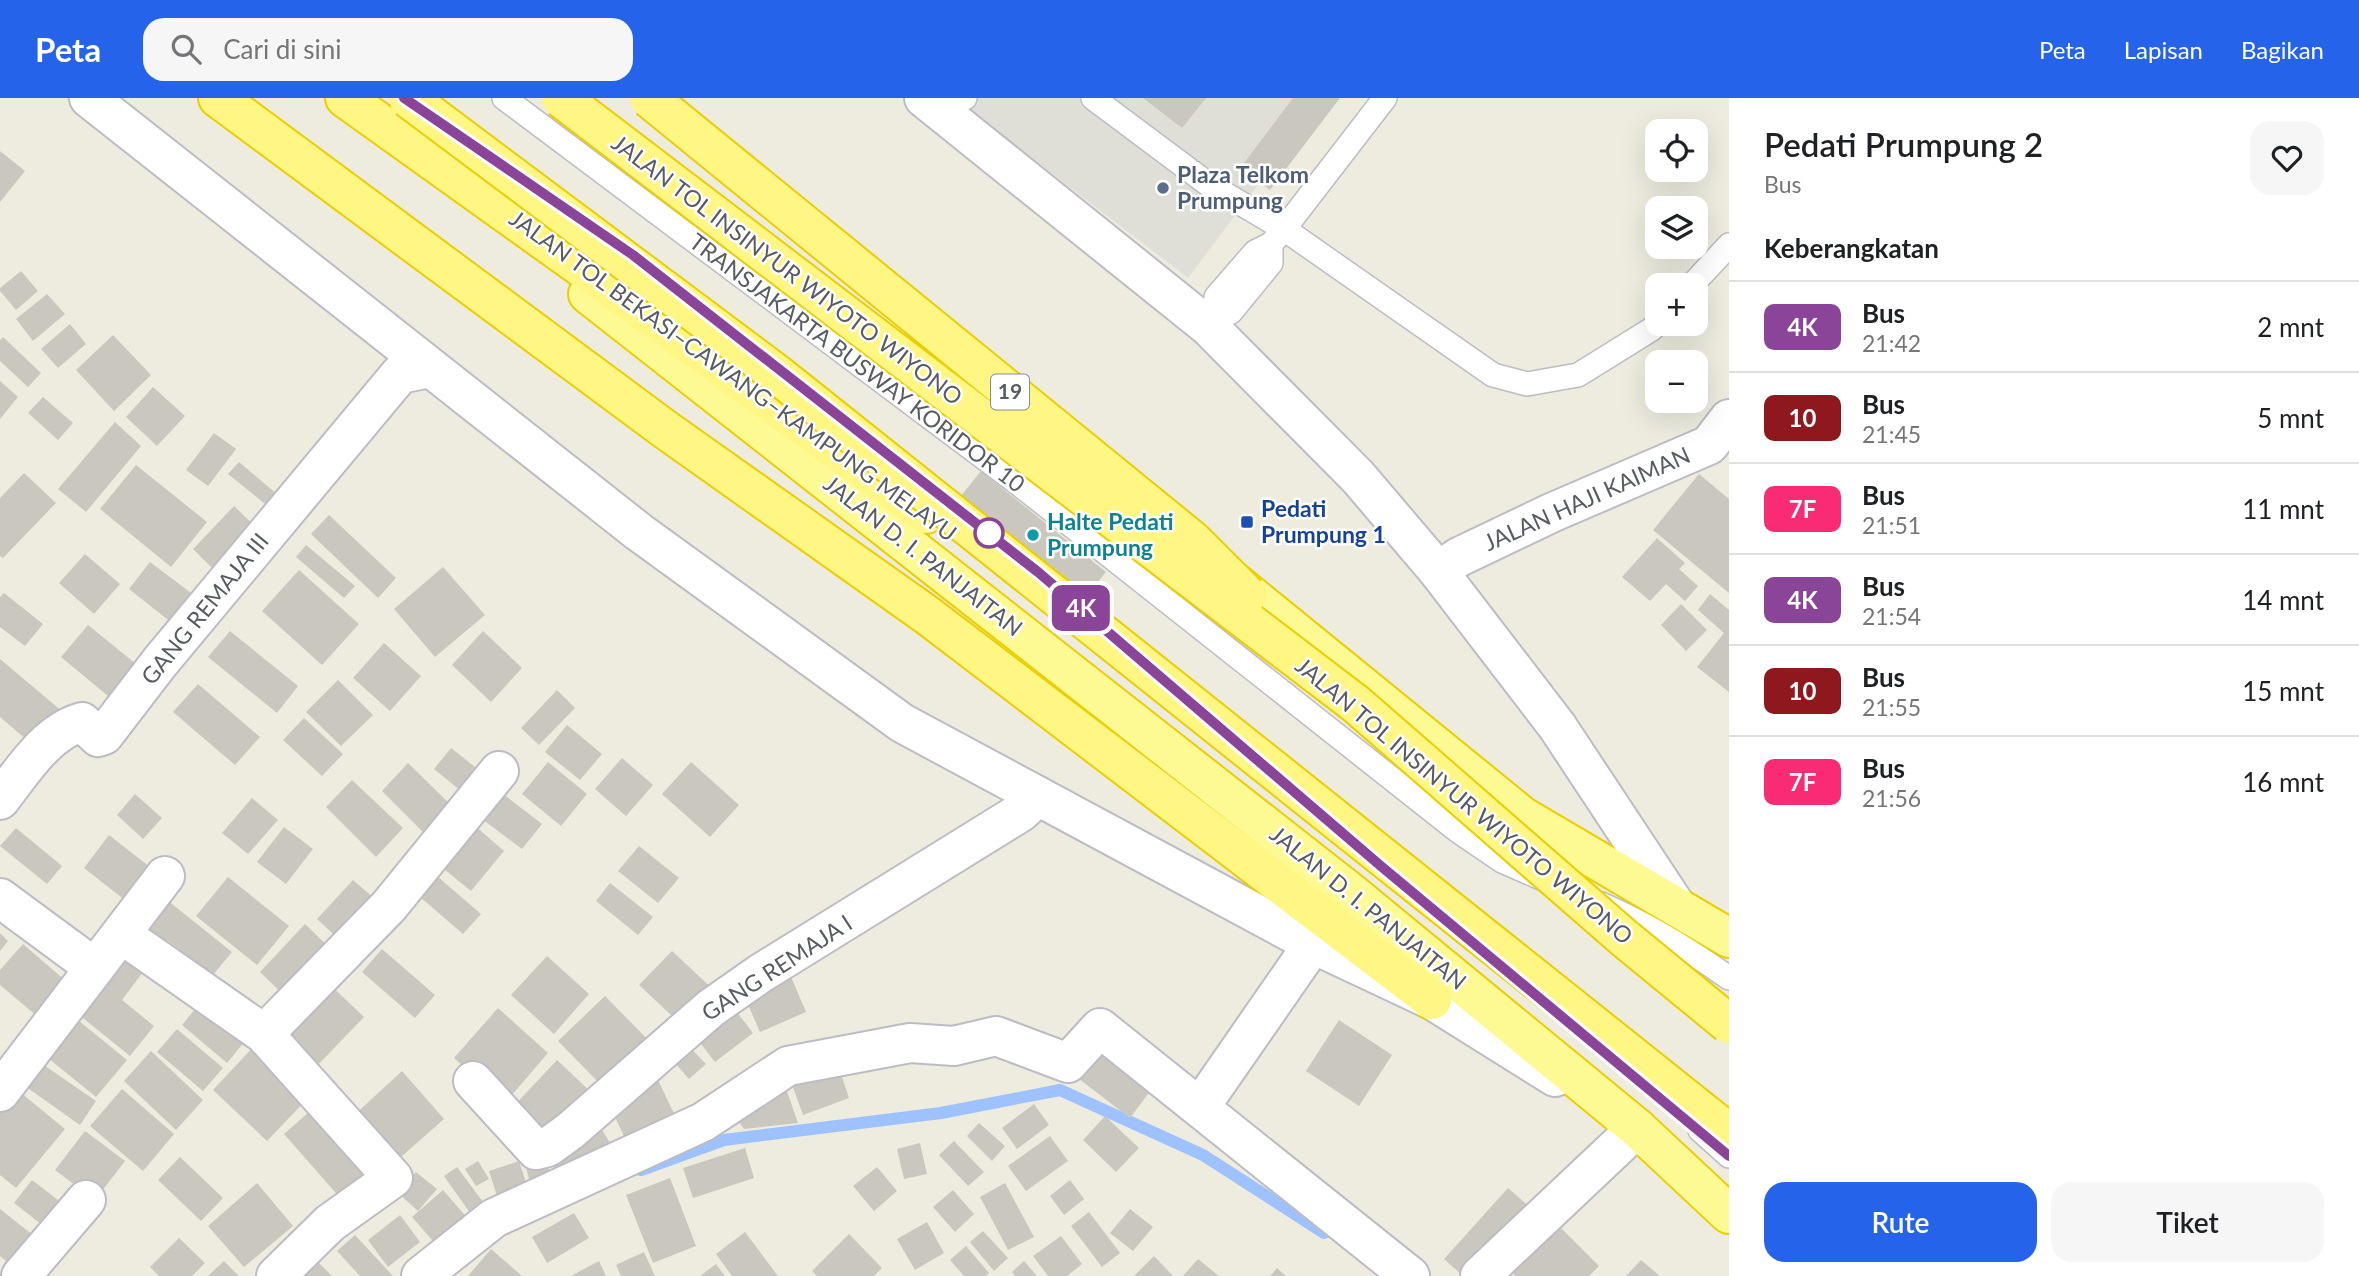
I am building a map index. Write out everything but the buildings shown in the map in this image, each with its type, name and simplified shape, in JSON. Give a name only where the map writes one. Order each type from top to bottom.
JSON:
[{"type":"highway","points":[[218,98],[666,430],[927,615],[1432,1000]]},
{"type":"highway","name":"JALAN D. I. PANJAITAN","points":[[334,98],[647,339],[1350,892],[1637,1128],[1729,1214]]},
{"type":"highway","name":"JALAN TOL BEKASI–CAWANG–KAMPUNG MELAYU","points":[[345,98],[1190,703]]},
{"type":"highway","points":[[406,98],[778,375],[1729,1133]]},
{"type":"highway","name":"JALAN TOL INSINYUR WIYOTO WIYONO","points":[[561,98],[1356,704],[1623,937],[1729,1024]]},
{"type":"highway","points":[[638,98],[845,261],[1522,816],[1729,938]]},
{"type":"highway","name":"19","points":[[649,98],[1193,541],[1356,704]]},
{"type":"street","points":[[89,98],[408,361],[902,723],[1313,944],[1432,1000],[1637,1128],[1480,1276]]},
{"type":"street","points":[[944,102],[1211,323],[1358,477],[1438,571],[1557,726],[1676,906]]},
{"type":"street","name":"GANG REMAJA III","points":[[0,800],[37,754],[67,726],[82,722],[98,737],[104,735],[160,662],[408,361]]},
{"type":"street","name":"JALAN HAJI KAIMAN","points":[[1438,571],[1459,557],[1551,513],[1722,441]]},
{"type":"street","points":[[264,1034],[389,906],[499,771]]},
{"type":"street","name":"GANG REMAJA I","points":[[473,1081],[536,1150],[548,1147],[711,1009],[761,973],[1021,812],[1038,796]]},
{"type":"street","points":[[6,1071],[95,968],[166,876]]},
{"type":"street","points":[[0,898],[95,968]]},
{"type":"street","points":[[121,934],[264,1034],[393,1178],[330,1223],[276,1276]]},
{"type":"street","points":[[1200,1107],[1313,944]]},
{"type":"street","points":[[421,1276],[494,1218],[703,1122],[788,1066],[910,1043],[954,1046],[996,1036],[1068,1063],[1100,1028],[1410,1276]]},
{"type":"street","points":[[21,1276],[86,1200]]},
{"type":"lane","points":[[406,98],[633,255],[1038,572],[1382,867],[1729,1156]]},
{"type":"lane","name":"TRANSJAKARTA BUSWAY KORIDOR 10","points":[[504,98],[1015,481],[1458,831],[1502,861],[1629,916],[1688,949],[1729,978]]},
{"type":"lane","points":[[1093,98],[1277,237],[1493,375],[1527,384],[1578,375],[1645,333]]},
{"type":"lane","points":[[1211,323],[1216,297],[1255,252],[1277,237],[1384,98]]},
{"type":"lane","points":[[1703,273],[1729,245]]},
{"type":"shaded area","name":"Plaza Telkom Prumpung","points":[[954,98],[1323,98],[1188,278]]},
{"type":"waterway","points":[[641,1170],[724,1140],[941,1113],[1060,1090],[1203,1155],[1324,1233]]},
{"type":"bus line","name":"4K","points":[[404,98],[633,255],[1038,572],[1382,867],[1729,1156]]},
{"type":"place","name":"Plaza Telkom Prumpung","points":[[1163,188]]},
{"type":"place","name":"Pedati Prumpung 1","points":[[1247,522]]},
{"type":"place","name":"Halte Pedati Prumpung","points":[[1033,535]]}]
